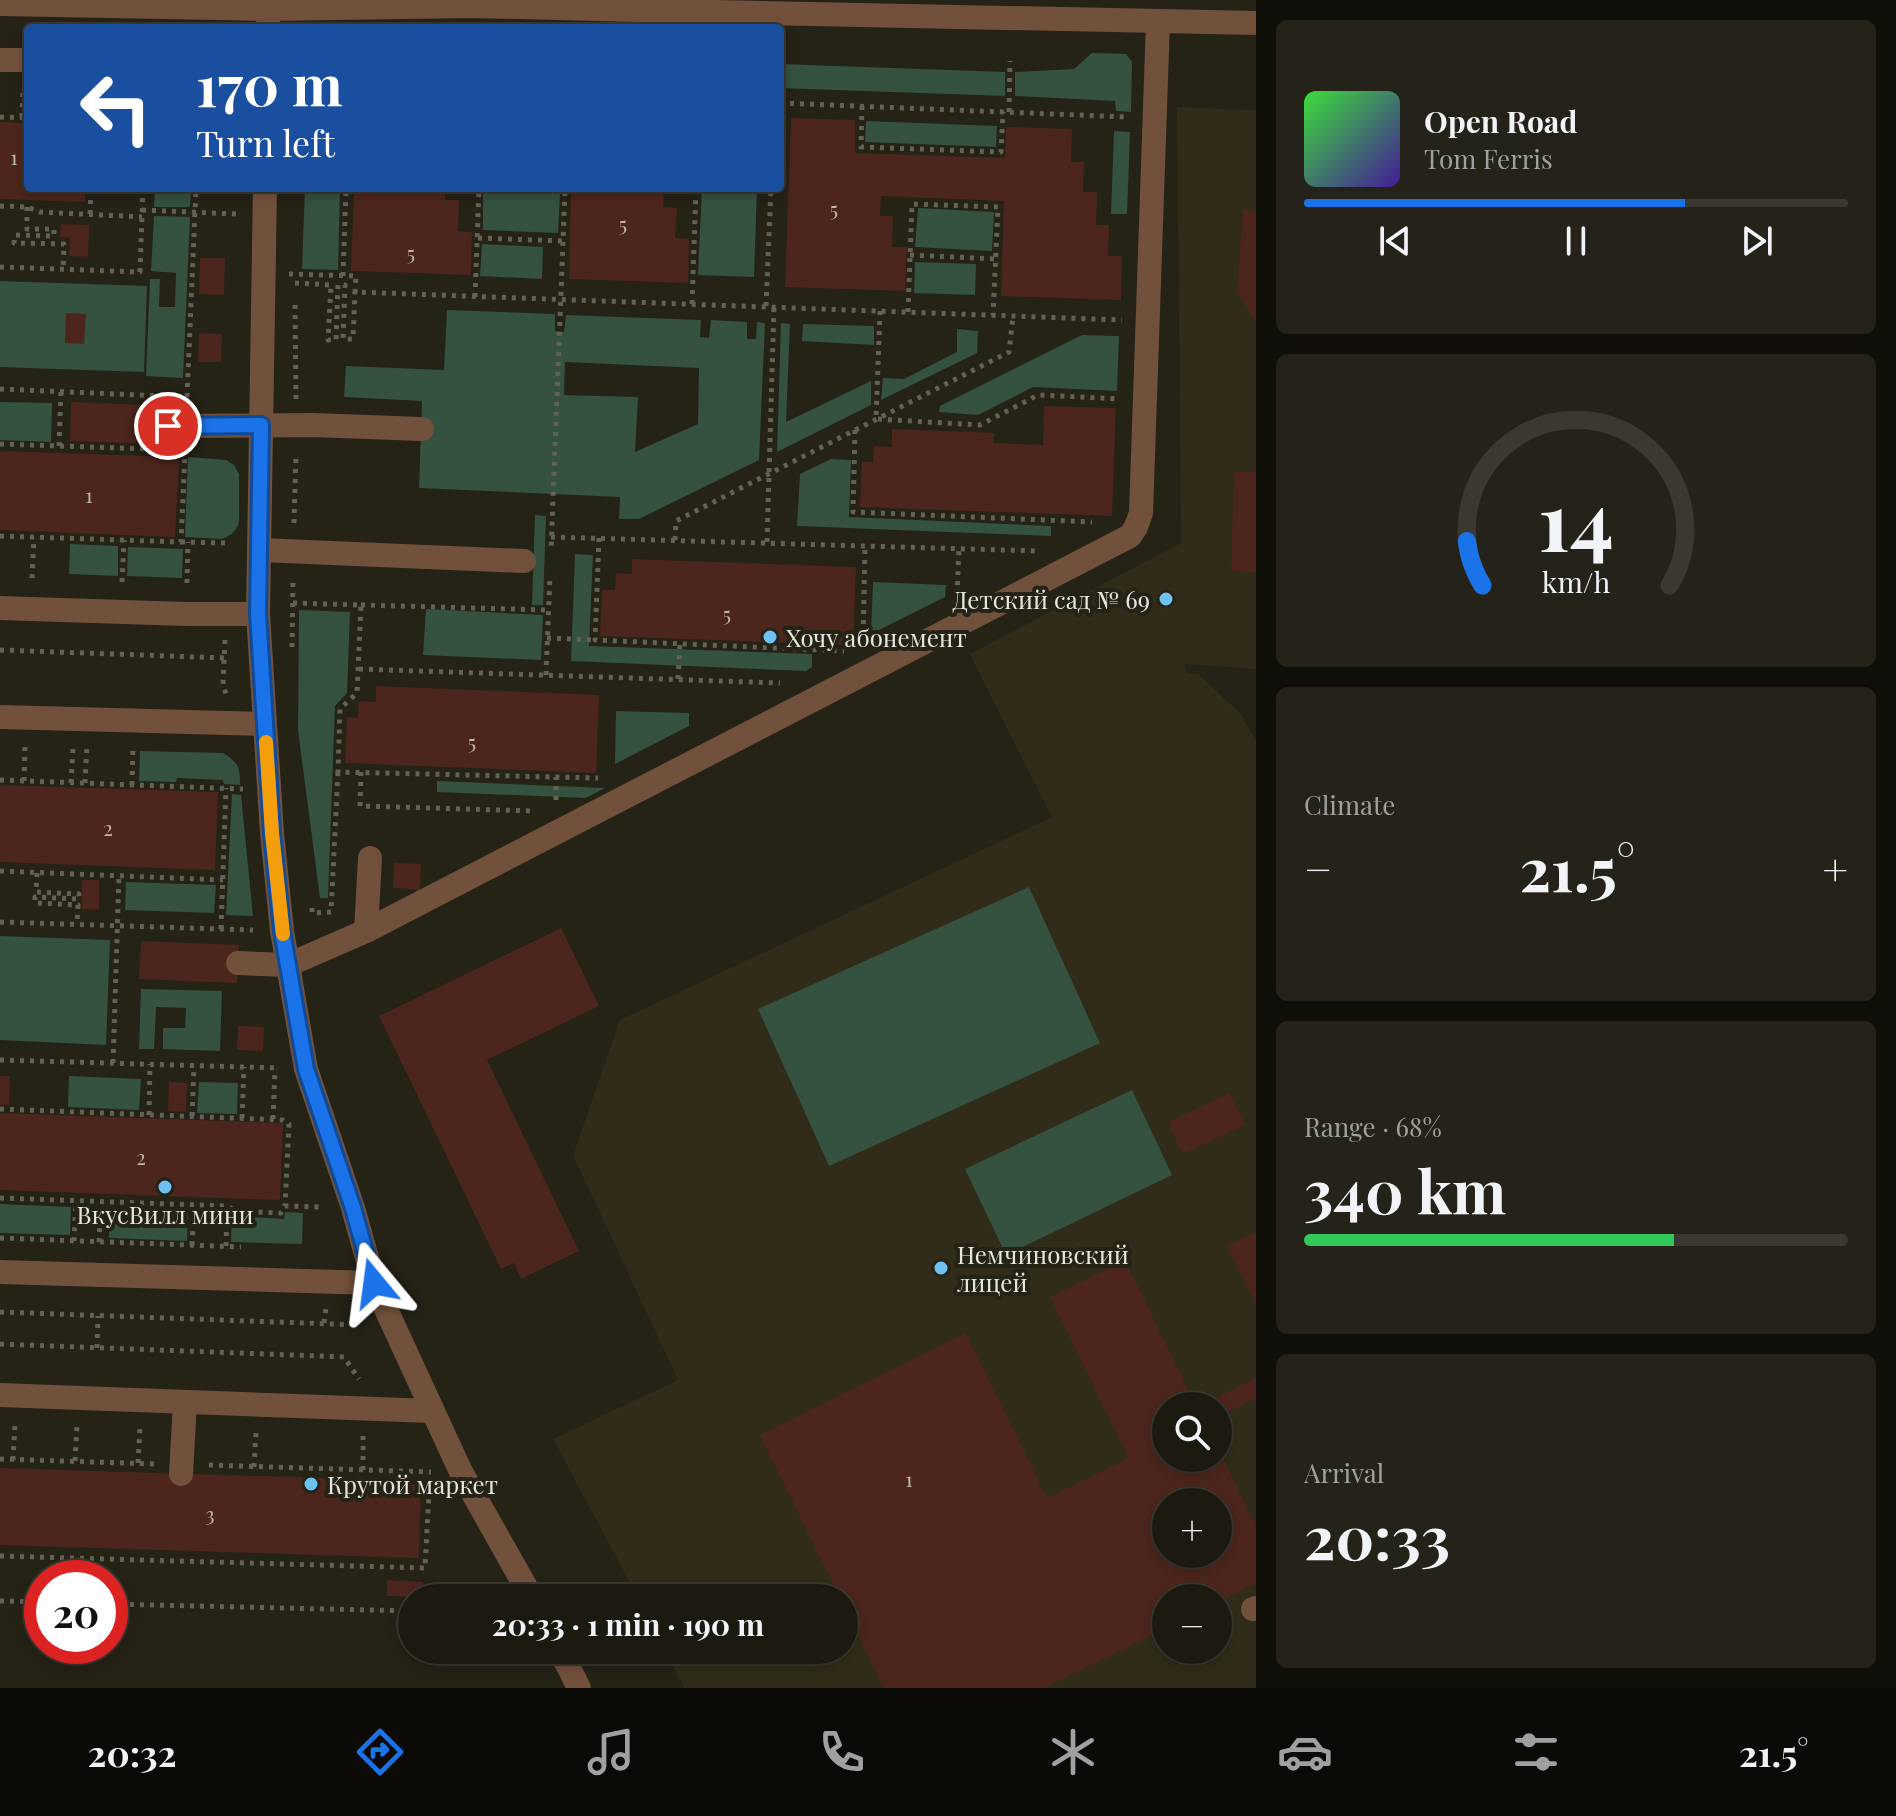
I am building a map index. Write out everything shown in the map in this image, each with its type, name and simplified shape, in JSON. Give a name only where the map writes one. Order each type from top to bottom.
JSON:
[{"type":"lane","points":[[0,4],[268,18],[474,6],[1256,23]]},
{"type":"lane","points":[[238,963],[288,965],[366,931],[1130,536],[1141,513],[1158,21]]},
{"type":"lane","points":[[0,60],[24,60]]},
{"type":"lane","points":[[265,192],[258,614],[272,833],[282,931],[306,1069],[353,1208],[374,1283],[461,1472],[524,1584]]},
{"type":"lane","points":[[168,426],[422,429]]},
{"type":"lane","points":[[260,550],[524,561]]},
{"type":"lane","points":[[0,608],[258,614]]},
{"type":"lane","points":[[0,717],[264,724]]},
{"type":"lane","points":[[366,931],[370,858]]},
{"type":"lane","points":[[0,1272],[374,1283]]},
{"type":"lane","points":[[0,1395],[432,1411]]},
{"type":"lane","points":[[182,1469],[185,1402]]},
{"type":"lane","points":[[567,1664],[579,1688]]},
{"type":"path","points":[[862,106],[861,147],[1001,152],[1010,61]]},
{"type":"path","points":[[23,88],[24,103]]},
{"type":"path","points":[[784,103],[1136,117]]},
{"type":"path","points":[[0,117],[24,118]]},
{"type":"path","points":[[90,214],[91,192]]},
{"type":"path","points":[[0,267],[140,272],[143,192]]},
{"type":"path","points":[[196,192],[187,397],[196,397]]},
{"type":"path","points":[[343,276],[346,192]]},
{"type":"path","points":[[475,297],[479,192]]},
{"type":"path","points":[[551,552],[565,192]]},
{"type":"path","points":[[692,304],[696,192]]},
{"type":"path","points":[[766,306],[771,192]]},
{"type":"path","points":[[908,312],[912,204],[998,207],[993,315]]},
{"type":"path","points":[[0,206],[27,207],[40,212],[90,214],[265,215]]},
{"type":"path","points":[[27,207],[27,229],[54,229],[54,236],[15,235],[14,243],[64,244],[63,270]]},
{"type":"path","points":[[478,238],[563,241]]},
{"type":"path","points":[[910,255],[996,259]]},
{"type":"path","points":[[295,283],[331,285],[328,340],[336,340],[338,285],[345,285],[343,339],[353,339],[356,276],[318,275]]},
{"type":"path","points":[[355,292],[1127,320]]},
{"type":"path","points":[[767,542],[774,307]]},
{"type":"path","points":[[876,419],[880,311]]},
{"type":"path","points":[[675,540],[676,521],[1009,352],[1013,316]]},
{"type":"path","points":[[0,389],[172,396]]},
{"type":"path","points":[[59,446],[61,391]]},
{"type":"path","points":[[876,419],[980,425],[1038,395],[1124,399]]},
{"type":"path","points":[[855,430],[853,512],[1095,522]]},
{"type":"path","points":[[0,444],[153,449]]},
{"type":"path","points":[[185,450],[187,583]]},
{"type":"path","points":[[0,536],[228,543]]},
{"type":"path","points":[[551,537],[1038,551]]},
{"type":"path","points":[[32,578],[34,538]]},
{"type":"path","points":[[595,640],[599,538]]},
{"type":"path","points":[[122,582],[124,540]]},
{"type":"path","points":[[860,650],[865,545]]},
{"type":"path","points":[[959,548],[957,600],[971,593]]},
{"type":"path","points":[[546,675],[550,566]]},
{"type":"path","points":[[293,603],[548,610]]},
{"type":"path","points":[[312,913],[331,912],[340,709],[357,693],[361,605]]},
{"type":"path","points":[[547,638],[860,650]]},
{"type":"path","points":[[844,658],[876,641]]},
{"type":"path","points":[[678,679],[680,644]]},
{"type":"path","points":[[0,650],[225,658]]},
{"type":"path","points":[[359,669],[793,683],[779,690]]},
{"type":"path","points":[[24,781],[25,741]]},
{"type":"path","points":[[71,783],[73,743]]},
{"type":"path","points":[[85,783],[87,743]]},
{"type":"path","points":[[132,785],[133,745]]},
{"type":"path","points":[[338,772],[605,779]]},
{"type":"path","points":[[361,772],[360,806],[541,811]]},
{"type":"path","points":[[556,777],[556,811]]},
{"type":"path","points":[[0,780],[237,789]]},
{"type":"path","points":[[221,929],[226,788]]},
{"type":"path","points":[[0,871],[223,880]]},
{"type":"path","points":[[37,873],[36,892],[79,894],[79,899],[35,897],[35,903],[78,905],[77,924]]},
{"type":"path","points":[[113,1063],[119,876]]},
{"type":"path","points":[[0,922],[282,931]]},
{"type":"path","points":[[0,1060],[306,1069]]},
{"type":"path","points":[[149,1115],[150,1064]]},
{"type":"path","points":[[192,1116],[194,1066]]},
{"type":"path","points":[[242,1118],[244,1067]]},
{"type":"path","points":[[273,1119],[275,1068]]},
{"type":"path","points":[[0,1109],[273,1119],[289,1124],[285,1206],[281,1213],[236,1211],[227,1206],[0,1198]]},
{"type":"path","points":[[74,1241],[76,1201]]},
{"type":"path","points":[[99,1242],[101,1202]]},
{"type":"path","points":[[192,1245],[194,1205]]},
{"type":"path","points":[[226,1246],[227,1206]]},
{"type":"path","points":[[285,1206],[353,1208]]},
{"type":"path","points":[[324,1323],[327,1303]]},
{"type":"path","points":[[0,1312],[360,1325]]},
{"type":"path","points":[[355,1313],[366,1338]]},
{"type":"path","points":[[97,1348],[98,1316]]},
{"type":"path","points":[[0,1344],[344,1357],[361,1382]]},
{"type":"path","points":[[13,1460],[15,1423]]},
{"type":"path","points":[[75,1461],[77,1424]]},
{"type":"path","points":[[138,1463],[140,1426]]},
{"type":"path","points":[[254,1467],[256,1428]]},
{"type":"path","points":[[363,1430],[363,1470]]},
{"type":"path","points":[[0,1459],[138,1463],[182,1469],[254,1467],[461,1472]]},
{"type":"path","points":[[0,1556],[425,1568],[430,1472]]},
{"type":"path","points":[[0,1601],[24,1602]]},
{"type":"path","points":[[128,1604],[398,1611]]},
{"type":"shaded area","name":"Немчиновский лицей","points":[[1177,107],[1256,110],[1256,669],[1184,664],[1188,674],[1198,674],[1241,714],[1256,742],[1256,1688],[684,1688],[672,1664],[858,1664],[858,1584],[631,1584],[553,1439],[678,1380],[573,1155],[620,1020],[1052,817],[970,654],[1181,543]]},
{"type":"green space","points":[[1092,53],[1126,54],[1132,62],[1131,112],[1116,111],[1115,101],[1015,96],[1015,72],[1074,69]]},
{"type":"green space","points":[[784,64],[1005,72],[1005,96],[784,88]]},
{"type":"green space","points":[[866,121],[997,126],[996,147],[865,142]]},
{"type":"green space","points":[[1114,131],[1130,132],[1127,214],[1111,214]]},
{"type":"green space","points":[[155,192],[191,192],[190,207],[154,207]]},
{"type":"green space","points":[[305,192],[340,192],[338,270],[302,269]]},
{"type":"green space","points":[[483,192],[560,194],[558,233],[483,230]]},
{"type":"green space","points":[[702,192],[757,192],[754,277],[698,275]]},
{"type":"green space","points":[[918,208],[994,212],[992,251],[915,247]]},
{"type":"green space","points":[[154,216],[190,217],[183,378],[146,376],[150,279],[160,279],[159,307],[175,307],[176,273],[151,271]]},
{"type":"green space","points":[[482,244],[543,247],[542,279],[480,276]]},
{"type":"green space","points":[[915,262],[976,264],[975,295],[914,293]]},
{"type":"green space","points":[[0,281],[147,286],[144,372],[0,367]]},
{"type":"green space","points":[[447,310],[555,314],[555,331],[564,332],[566,315],[701,320],[700,337],[709,338],[711,320],[747,322],[747,339],[756,339],[757,322],[765,323],[759,460],[639,519],[619,519],[620,497],[419,488],[422,401],[344,397],[346,366],[444,370]],"holes":[[[565,362],[699,368],[698,424],[635,452],[638,397],[564,395]]]},
{"type":"green space","points":[[781,323],[790,324],[786,422],[871,381],[871,405],[777,452]]},
{"type":"green space","points":[[803,324],[874,326],[874,345],[802,341]]},
{"type":"green space","points":[[957,329],[978,331],[977,353],[881,400],[883,378],[904,379],[957,352]]},
{"type":"green space","points":[[1082,335],[1119,336],[1117,391],[1033,387],[978,415],[939,412],[940,406]]},
{"type":"green space","points":[[0,402],[52,403],[51,442],[0,440]]},
{"type":"green space","points":[[188,457],[226,460],[234,465],[239,474],[238,526],[232,534],[222,539],[185,537]]},
{"type":"green space","points":[[831,459],[851,460],[849,517],[1051,526],[1051,536],[797,526],[800,474]]},
{"type":"green space","points":[[535,515],[546,516],[543,605],[532,605]]},
{"type":"green space","points":[[70,544],[118,546],[118,576],[69,574]]},
{"type":"green space","points":[[128,547],[183,549],[182,578],[127,576]]},
{"type":"green space","points":[[575,554],[593,555],[589,646],[812,654],[812,667],[806,671],[571,661]]},
{"type":"green space","points":[[873,582],[946,585],[945,597],[871,634]]},
{"type":"green space","points":[[426,609],[543,615],[541,660],[423,655]]},
{"type":"green space","points":[[299,610],[350,612],[347,693],[335,706],[328,898],[320,898],[298,730]]},
{"type":"green space","points":[[616,711],[689,713],[689,726],[615,764]]},
{"type":"green space","points":[[140,751],[223,753],[237,766],[240,785],[224,784],[223,780],[177,778],[176,782],[139,781]]},
{"type":"green space","points":[[437,781],[605,788],[586,798],[437,792]]},
{"type":"green space","points":[[232,794],[241,795],[253,916],[226,915]]},
{"type":"green space","points":[[126,882],[216,885],[214,913],[125,910]]},
{"type":"green space","points":[[1029,887],[1100,1043],[829,1166],[758,1009]]},
{"type":"green space","points":[[0,936],[110,940],[106,1045],[0,1040]]},
{"type":"green space","points":[[141,989],[222,991],[220,1051],[163,1049],[163,1028],[185,1028],[186,1008],[156,1007],[154,1049],[139,1049]]},
{"type":"green space","points":[[69,1076],[141,1079],[139,1110],[68,1107]]},
{"type":"green space","points":[[199,1082],[238,1083],[237,1114],[197,1113]]},
{"type":"green space","points":[[1132,1090],[1172,1175],[1006,1255],[965,1169]]},
{"type":"green space","points":[[0,1204],[71,1207],[70,1235],[0,1233]]},
{"type":"green space","points":[[110,1208],[188,1212],[187,1241],[109,1238]]},
{"type":"green space","points":[[285,1212],[303,1213],[302,1244],[231,1242],[232,1216],[284,1219]]},
{"type":"building","points":[[791,118],[855,120],[855,153],[1005,158],[1006,127],[1072,129],[1071,162],[1084,162],[1083,192],[1097,192],[1096,225],[1109,225],[1108,256],[1122,256],[1121,300],[1001,296],[1004,201],[881,196],[880,216],[893,216],[892,247],[907,247],[905,291],[785,287]]},
{"type":"building","points":[[0,122],[24,123],[24,192],[86,192],[85,202],[0,199]]},
{"type":"building","points":[[354,192],[446,192],[445,200],[459,200],[458,231],[472,232],[471,275],[351,271]]},
{"type":"building","points":[[571,192],[664,192],[663,207],[677,208],[675,238],[689,239],[688,283],[569,279]]},
{"type":"building","points":[[1243,210],[1256,211],[1256,322],[1237,292]]},
{"type":"building","points":[[61,224],[89,225],[88,257],[69,256],[70,238],[60,237]]},
{"type":"building","points":[[200,258],[225,258],[224,295],[199,294]]},
{"type":"building","points":[[66,313],[86,314],[84,344],[65,343]]},
{"type":"building","points":[[199,333],[222,334],[221,362],[198,362]]},
{"type":"building","points":[[71,402],[170,406],[168,444],[70,441]]},
{"type":"building","points":[[1044,406],[1116,408],[1112,516],[860,507],[862,462],[873,462],[874,446],[892,447],[892,429],[994,433],[994,443],[1043,445]]},
{"type":"building","points":[[0,451],[179,457],[175,537],[0,530]]},
{"type":"building","points":[[1234,472],[1256,472],[1256,572],[1231,571]]},
{"type":"building","points":[[632,559],[856,567],[853,645],[600,636],[602,590],[615,590],[616,573],[632,574]]},
{"type":"building","points":[[376,686],[599,695],[596,773],[345,763],[347,717],[358,718],[359,701],[376,702]]},
{"type":"building","points":[[0,785],[218,792],[215,870],[0,862]]},
{"type":"building","points":[[394,863],[421,864],[420,890],[393,888]]},
{"type":"building","points":[[82,880],[99,880],[99,909],[82,909]]},
{"type":"building","points":[[561,928],[599,1006],[487,1060],[579,1251],[521,1279],[514,1263],[501,1269],[379,1016]]},
{"type":"building","points":[[141,941],[239,945],[237,983],[139,979]]},
{"type":"building","points":[[238,1026],[264,1027],[263,1051],[237,1050]]},
{"type":"building","points":[[0,1076],[10,1076],[9,1105],[0,1105]]},
{"type":"building","points":[[169,1082],[187,1083],[186,1112],[168,1111]]},
{"type":"building","points":[[1230,1093],[1245,1125],[1182,1154],[1168,1122]]},
{"type":"building","points":[[0,1113],[283,1123],[280,1200],[0,1190]]},
{"type":"building","points":[[1256,1232],[1256,1304],[1227,1246]]},
{"type":"building","points":[[1125,1260],[1189,1392],[1152,1392],[1152,1472],[1230,1472],[1256,1526],[1256,1583],[1232,1595],[1232,1584],[1152,1584],[1152,1635],[1044,1688],[884,1688],[858,1635],[858,1584],[833,1584],[760,1435],[966,1333],[1047,1498],[1129,1458],[1050,1297]]},
{"type":"building","points":[[1256,1378],[1256,1398],[1232,1410],[1232,1392],[1228,1392]]},
{"type":"building","points":[[0,1468],[421,1481],[419,1558],[0,1545]]},
{"type":"building","points":[[387,1580],[423,1582],[398,1584],[398,1596],[387,1596]]},
{"type":"slow traffic","points":[[266,742],[283,934]]},
{"type":"place","name":"Детский сад № 69","points":[[1166,599]]},
{"type":"place","name":"Хочу абонемент","points":[[770,637]]},
{"type":"place","name":"ВкусВилл мини","points":[[165,1187]]},
{"type":"place","name":"Немчиновский лицей","points":[[941,1268]]},
{"type":"place","name":"Крутой маркет","points":[[311,1484]]},
{"type":"route","points":[[168,426],[261,425],[258,614],[272,833],[282,931],[306,1069],[353,1208],[374,1283]]}]
